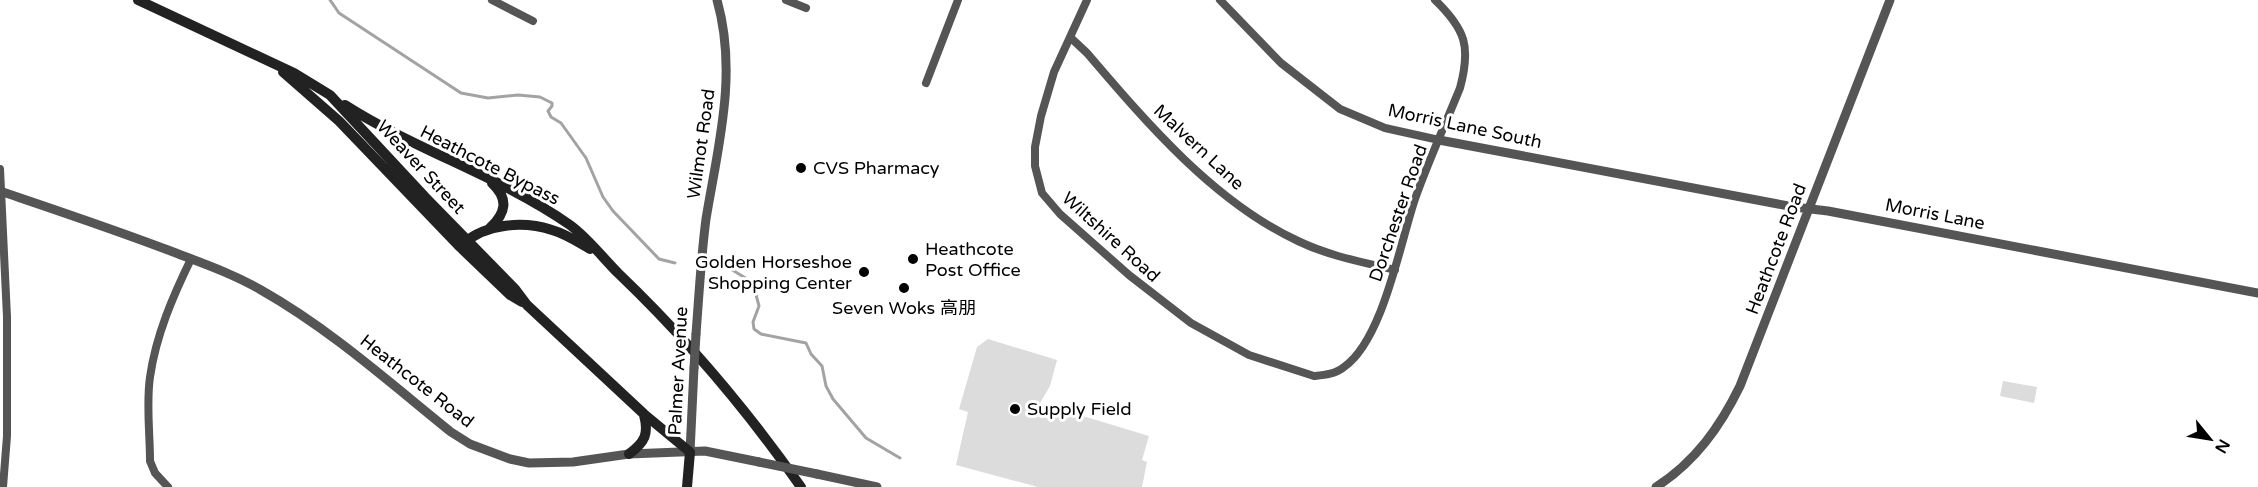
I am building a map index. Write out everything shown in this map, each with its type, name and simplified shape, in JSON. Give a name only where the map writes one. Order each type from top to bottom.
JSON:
[{"type":"main road","name":"Weaver Street","points":[[138,0],[278,68],[294,73],[330,95],[463,243]]},
{"type":"main road","name":"Weaver Street","points":[[278,68],[368,149],[463,243],[515,289],[527,305],[644,414],[690,452]]},
{"type":"main road","name":"Heathcote Bypass","points":[[330,95],[383,129],[483,175],[570,225],[653,307],[708,367],[756,425],[801,487]]},
{"type":"main road","points":[[483,175],[499,190],[504,203],[501,218],[488,230]]},
{"type":"main road","name":"Heathcote Bypass","points":[[463,243],[473,235],[516,225],[551,229],[599,253]]},
{"type":"main road","points":[[629,454],[642,445],[647,434],[644,414]]},
{"type":"main road","name":"Palmer Avenue","points":[[687,487],[690,452]]},
{"type":"street","points":[[492,0],[533,21]]},
{"type":"street","name":"Wilmot Road","points":[[701,256],[726,98],[723,31],[717,0]]},
{"type":"street","points":[[786,0],[806,8]]},
{"type":"street","points":[[926,83],[958,0]]},
{"type":"street","name":"Wiltshire Road","points":[[1087,0],[1054,72],[1041,116],[1035,147],[1035,166],[1038,181],[1047,200],[1165,305],[1228,345],[1264,360],[1314,375],[1325,375],[1344,368]]},
{"type":"street","name":"Morris Lane South","points":[[1220,0],[1281,63],[1340,109],[1385,128],[1605,170]]},
{"type":"street","name":"Dorchester Road","points":[[1344,368],[1374,327],[1395,270],[1415,197],[1465,71],[1466,50],[1461,30],[1451,15],[1436,0]]},
{"type":"street","name":"Heathcote Road","points":[[1656,487],[1690,461],[1714,432],[1728,409],[1750,361],[1890,0]]},
{"type":"street","name":"Malvern Lane","points":[[1071,38],[1087,52],[1173,148],[1207,180],[1245,209],[1297,241],[1336,256],[1395,270]]},
{"type":"street","points":[[0,169],[3,487]]},
{"type":"street","name":"Morris Lane","points":[[1605,170],[2258,293]]},
{"type":"street","name":"Heathcote Road","points":[[1,191],[123,233],[191,259],[259,289],[316,324],[451,432],[470,444],[510,459],[529,463],[573,462],[629,454],[705,452],[877,487]]},
{"type":"street","name":"Palmer Avenue","points":[[690,452],[701,256]]},
{"type":"street","points":[[168,487],[155,473],[150,461],[150,378],[171,301],[191,259]]},
{"type":"shaded area","name":"Supply Field","points":[[988,339],[1057,360],[1050,386],[1040,403],[1149,436],[1142,460],[1147,462],[1142,487],[1038,487],[956,465],[968,412],[959,409],[977,347]]},
{"type":"shaded area","points":[[2003,381],[2037,387],[2034,403],[2000,396]]},
{"type":"waterway","points":[[330,0],[339,13],[461,93],[488,98],[518,95],[540,97],[552,103],[548,111],[551,117],[561,123],[586,158],[603,197],[613,211],[659,259],[675,263]]},
{"type":"waterway","points":[[726,266],[747,279],[755,291],[759,306],[753,322],[754,329],[761,334],[806,343],[811,354],[822,366],[826,386],[833,399],[866,438],[900,458]]},
{"type":"place","name":"CVS Pharmacy","points":[[801,168]]},
{"type":"place","name":"Heathcote Post Office","points":[[913,259]]},
{"type":"place","name":"Golden Horseshoe Shopping Center","points":[[864,272]]},
{"type":"place","name":"Seven Woks 高朋","points":[[904,288]]},
{"type":"place","name":"Supply Field","points":[[1015,409]]}]
